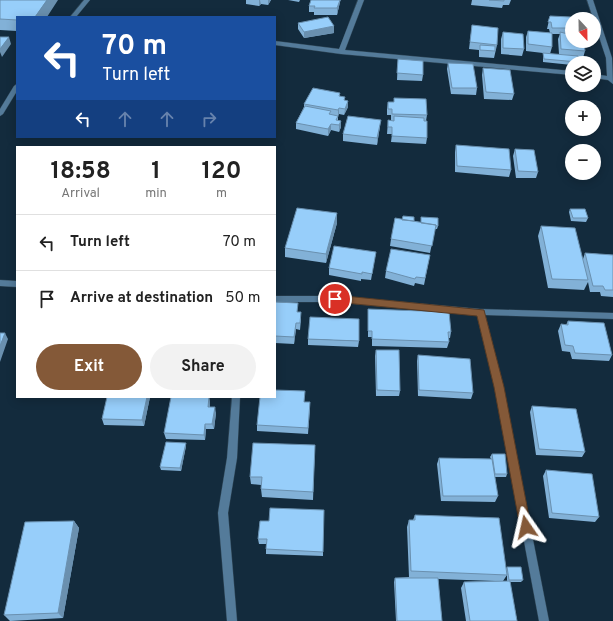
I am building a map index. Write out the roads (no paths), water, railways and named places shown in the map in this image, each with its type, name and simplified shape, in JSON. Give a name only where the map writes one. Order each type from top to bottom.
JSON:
[{"type":"street","points":[[74,16],[87,0]]},
{"type":"street","points":[[341,52],[361,0]]},
{"type":"street","points":[[590,0],[609,58],[612,80],[601,78]]},
{"type":"street","points":[[276,43],[341,52],[468,62],[565,73]]},
{"type":"street","points":[[0,114],[16,88]]},
{"type":"street","points":[[0,283],[16,284]]},
{"type":"street","points":[[276,299],[335,299],[480,312],[613,316]]},
{"type":"street","points":[[480,312],[499,387],[544,621]]},
{"type":"street","points":[[232,621],[223,513],[232,458],[236,398]]}]
